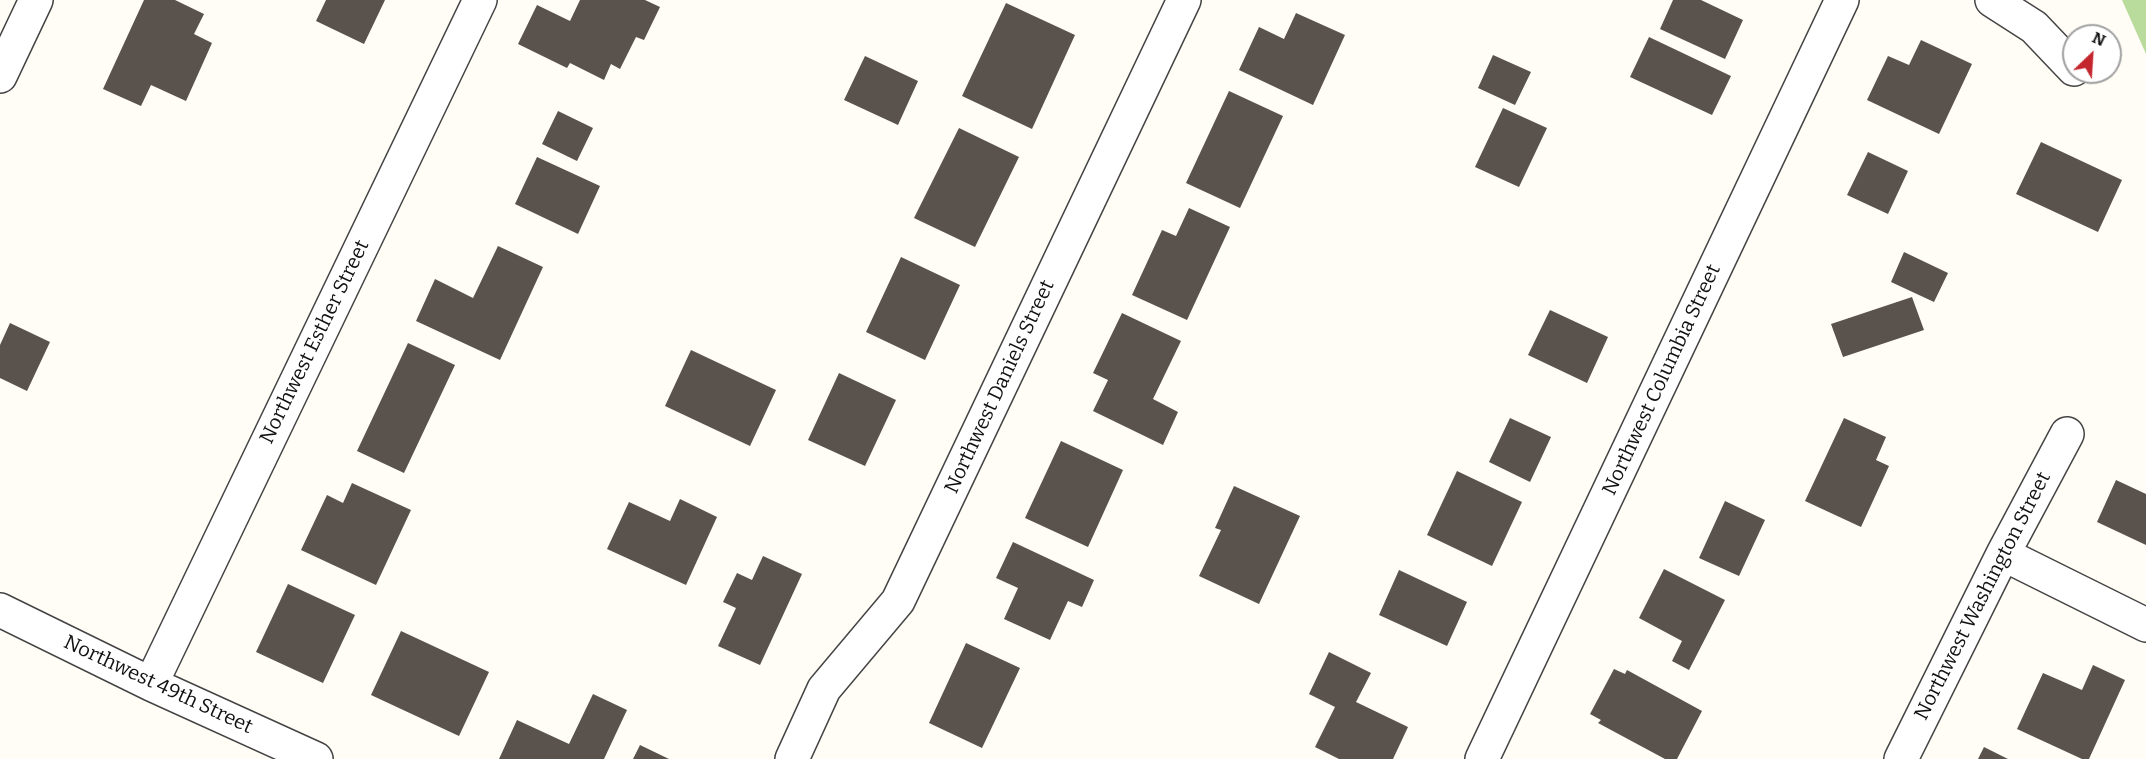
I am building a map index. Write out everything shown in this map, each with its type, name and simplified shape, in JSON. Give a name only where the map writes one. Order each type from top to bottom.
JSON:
[{"type":"street","points":[[0,76],[36,0]]},
{"type":"street","name":"Northwest Esther Street","points":[[151,684],[480,0]]},
{"type":"street","name":"Northwest Daniels Street","points":[[792,759],[824,689],[898,601],[1184,0]]},
{"type":"street","name":"Northwest Columbia Street","points":[[1482,759],[1842,0]]},
{"type":"street","points":[[1992,0],[2034,27],[2062,57]]},
{"type":"street","name":"Northwest Washington Street","points":[[1901,759],[2003,554],[2067,434]]},
{"type":"street","points":[[2003,554],[2146,625]]},
{"type":"street","name":"Northwest 49th Street","points":[[0,610],[151,684],[316,759]]},
{"type":"green space","points":[[2122,0],[2146,0],[2146,54]]},
{"type":"building","points":[[144,0],[175,0],[204,14],[194,34],[212,43],[186,101],[151,85],[141,106],[103,89]]},
{"type":"building","points":[[326,0],[385,0],[364,44],[316,21]]},
{"type":"building","points":[[580,0],[645,0],[660,7],[644,40],[636,37],[620,69],[611,64],[604,80],[570,63],[567,68],[518,44],[537,5],[570,21]]},
{"type":"building","points":[[1673,0],[1701,0],[1743,20],[1725,59],[1660,29]]},
{"type":"building","points":[[1006,3],[1075,35],[1032,129],[962,96]]},
{"type":"building","points":[[1296,13],[1345,35],[1313,105],[1239,70],[1259,27],[1284,39]]},
{"type":"building","points":[[1649,37],[1731,76],[1712,115],[1630,77]]},
{"type":"building","points":[[1921,40],[1972,64],[1939,134],[1867,100],[1888,56],[1909,65]]},
{"type":"building","points":[[1493,55],[1531,72],[1515,105],[1478,88]]},
{"type":"building","points":[[865,56],[918,81],[898,125],[844,100]]},
{"type":"building","points":[[1229,91],[1283,116],[1240,208],[1186,183]]},
{"type":"building","points":[[1503,108],[1547,128],[1519,187],[1475,167]]},
{"type":"building","points":[[558,111],[593,128],[577,161],[542,144]]},
{"type":"building","points":[[959,128],[1019,157],[975,247],[914,218]]},
{"type":"building","points":[[2041,142],[2122,180],[2098,232],[2016,194]]},
{"type":"building","points":[[1868,152],[1908,171],[1888,214],[1847,195]]},
{"type":"building","points":[[537,157],[600,186],[578,234],[515,204]]},
{"type":"building","points":[[1189,208],[1230,227],[1187,320],[1132,295],[1162,230],[1176,236]]},
{"type":"building","points":[[498,246],[543,267],[500,360],[416,321],[435,279],[473,298]]},
{"type":"building","points":[[1904,252],[1948,273],[1934,302],[1891,282]]},
{"type":"building","points":[[901,257],[960,285],[925,360],[866,332]]},
{"type":"building","points":[[1912,297],[1924,330],[1843,357],[1831,324]]},
{"type":"building","points":[[1550,310],[1608,337],[1587,383],[1528,355]]},
{"type":"building","points":[[1122,313],[1181,341],[1153,399],[1178,412],[1163,445],[1093,411],[1108,380],[1093,373]]},
{"type":"building","points":[[10,323],[50,342],[27,391],[0,378],[0,345]]},
{"type":"building","points":[[408,343],[455,365],[404,473],[357,451]]},
{"type":"building","points":[[691,350],[776,390],[750,446],[665,406]]},
{"type":"building","points":[[839,373],[896,400],[865,466],[808,440]]},
{"type":"building","points":[[1510,418],[1551,437],[1530,482],[1489,462]]},
{"type":"building","points":[[1844,418],[1886,437],[1876,460],[1889,466],[1861,527],[1805,501]]},
{"type":"building","points":[[1061,441],[1123,470],[1088,547],[1025,518]]},
{"type":"building","points":[[1457,471],[1522,502],[1492,566],[1427,535]]},
{"type":"building","points":[[2116,480],[2146,494],[2146,545],[2097,522]]},
{"type":"building","points":[[352,483],[411,510],[376,585],[301,550],[327,495],[343,503]]},
{"type":"building","points":[[1234,486],[1300,516],[1259,604],[1199,576],[1221,530],[1215,528]]},
{"type":"building","points":[[680,499],[717,517],[686,585],[607,549],[629,502],[670,521]]},
{"type":"building","points":[[1725,501],[1765,520],[1739,576],[1699,558]]},
{"type":"building","points":[[1013,542],[1094,580],[1082,607],[1068,601],[1050,640],[1004,619],[1018,588],[996,578]]},
{"type":"building","points":[[763,556],[802,574],[760,665],[718,646],[736,608],[723,602],[737,573],[752,580]]},
{"type":"building","points":[[1664,569],[1725,600],[1689,670],[1672,661],[1682,641],[1639,618]]},
{"type":"building","points":[[1399,570],[1467,602],[1447,646],[1379,615]]},
{"type":"building","points":[[288,584],[355,615],[323,683],[256,652]]},
{"type":"building","points":[[401,631],[489,672],[459,736],[371,695]]},
{"type":"building","points":[[966,643],[1020,668],[982,748],[929,723]]},
{"type":"building","points":[[1329,652],[1371,673],[1356,702],[1408,727],[1393,759],[1339,759],[1315,747],[1335,707],[1309,694]]},
{"type":"building","points":[[2093,665],[2125,680],[2089,759],[2082,759],[2017,729],[2043,673],[2082,690]]},
{"type":"building","points":[[1614,669],[1625,674],[1627,670],[1702,711],[1677,759],[1665,759],[1598,723],[1601,720],[1590,714]]},
{"type":"building","points":[[593,694],[627,710],[604,759],[499,759],[517,720],[569,744]]},
{"type":"building","points":[[640,745],[669,759],[633,759]]},
{"type":"building","points":[[1984,747],[2008,759],[1978,759]]}]
